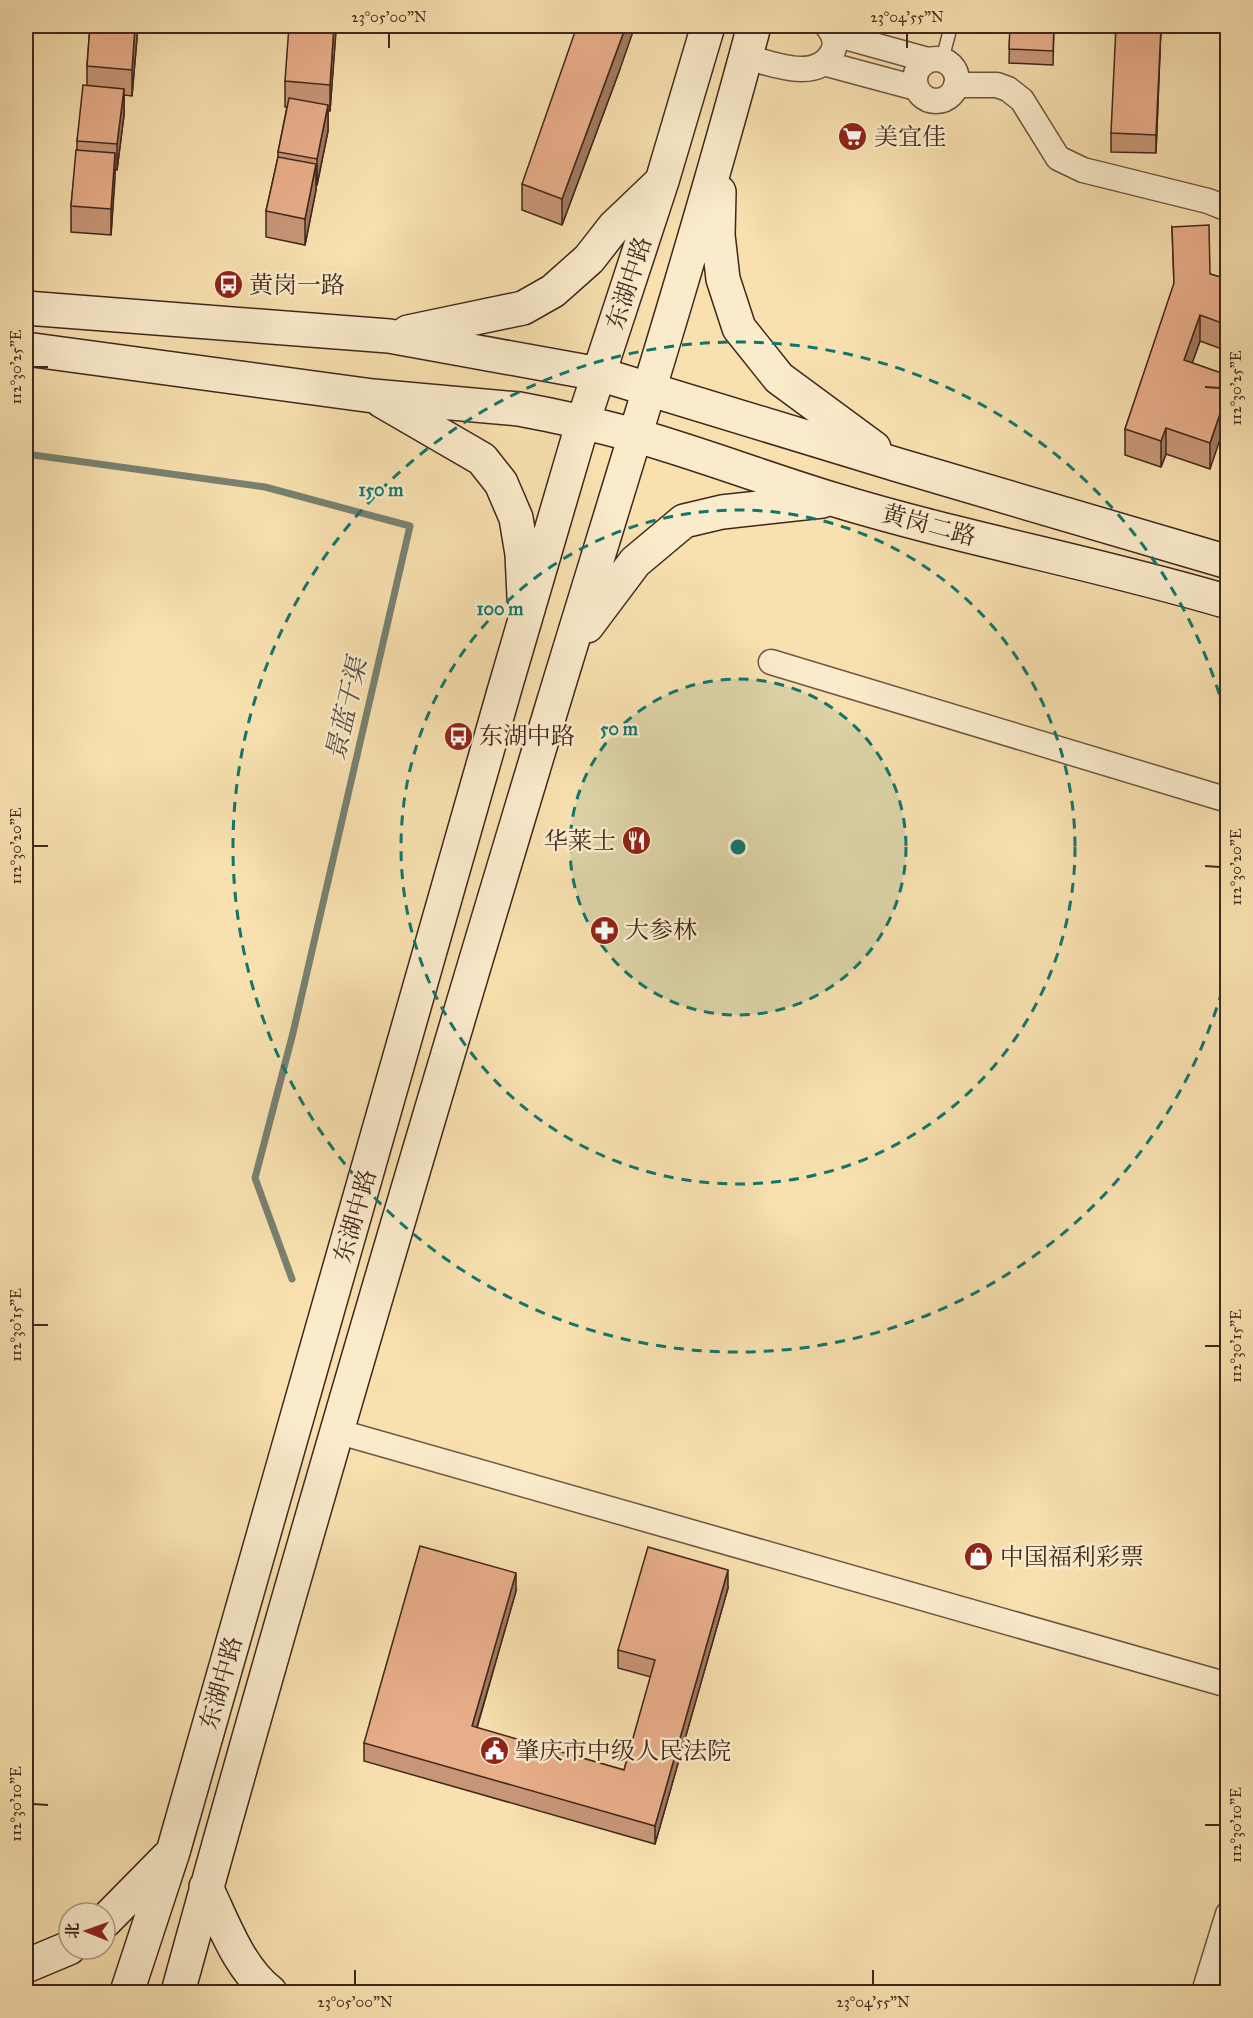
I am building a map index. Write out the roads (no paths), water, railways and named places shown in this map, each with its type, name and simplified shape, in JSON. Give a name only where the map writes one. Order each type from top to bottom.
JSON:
[{"type":"main road","name":"东湖中路","points":[[127,1992],[173,1852],[583,422],[662,181],[708,26]]},
{"type":"main road","name":"东湖中路","points":[[178,1992],[336,1431],[553,702],[721,152],[754,26]]},
{"type":"main road","points":[[686,98],[732,109]]},
{"type":"main road","points":[[721,152],[718,235],[723,279],[739,327],[779,378],[898,465]]},
{"type":"main road","points":[[389,336],[523,308],[553,291],[589,259],[614,227],[662,181]]},
{"type":"main road","points":[[26,308],[389,336],[599,374]]},
{"type":"main road","points":[[26,349],[373,396],[519,409],[583,422]]},
{"type":"main road","name":"黄岗二路","points":[[599,374],[1227,562]]},
{"type":"main road","points":[[373,396],[482,459],[501,483],[516,518],[522,554],[525,622]]},
{"type":"main road","name":"黄岗二路","points":[[583,422],[635,435],[832,500],[1014,548],[1190,590],[1227,602]]},
{"type":"main road","points":[[569,653],[634,562],[684,521],[722,512],[832,500]]},
{"type":"main road","points":[[505,688],[553,702]]},
{"type":"main road","points":[[117,1909],[173,1852]]},
{"type":"main road","points":[[206,1887],[245,1964],[270,1992]]},
{"type":"main road","points":[[151,1920],[195,1929]]},
{"type":"main road","points":[[26,1966],[57,1953]]},
{"type":"street","points":[[746,57],[798,69],[812,69],[823,63],[834,49],[831,30],[935,60],[953,68],[956,74],[956,85],[951,94],[939,100],[925,98],[916,88],[823,63]]},
{"type":"street","points":[[916,88],[918,69],[935,60]]},
{"type":"street","points":[[956,85],[998,85],[1008,89],[1022,100],[1058,158],[1083,170],[1186,195],[1227,209]]},
{"type":"street","points":[[771,662],[1227,800]]},
{"type":"street","points":[[336,1431],[1227,1685]]},
{"type":"street","points":[[1204,1992],[1227,1914]]},
{"type":"lane","points":[[935,60],[951,26]]},
{"type":"waterway","name":"景蓝干渠","points":[[26,454],[265,487],[410,526],[293,1033],[255,1178],[292,1279]]},
{"type":"place","name":"美宜佳","points":[[853,137]]},
{"type":"place","name":"黄岗一路","points":[[228,285]]},
{"type":"place","name":"东湖中路","points":[[458,736]]},
{"type":"place","name":"华莱士","points":[[637,841]]},
{"type":"place","name":"大参林","points":[[604,930]]},
{"type":"place","name":"中国福利彩票","points":[[979,1557]]},
{"type":"place","name":"肇庆市中级人民法院","points":[[494,1751]]}]
